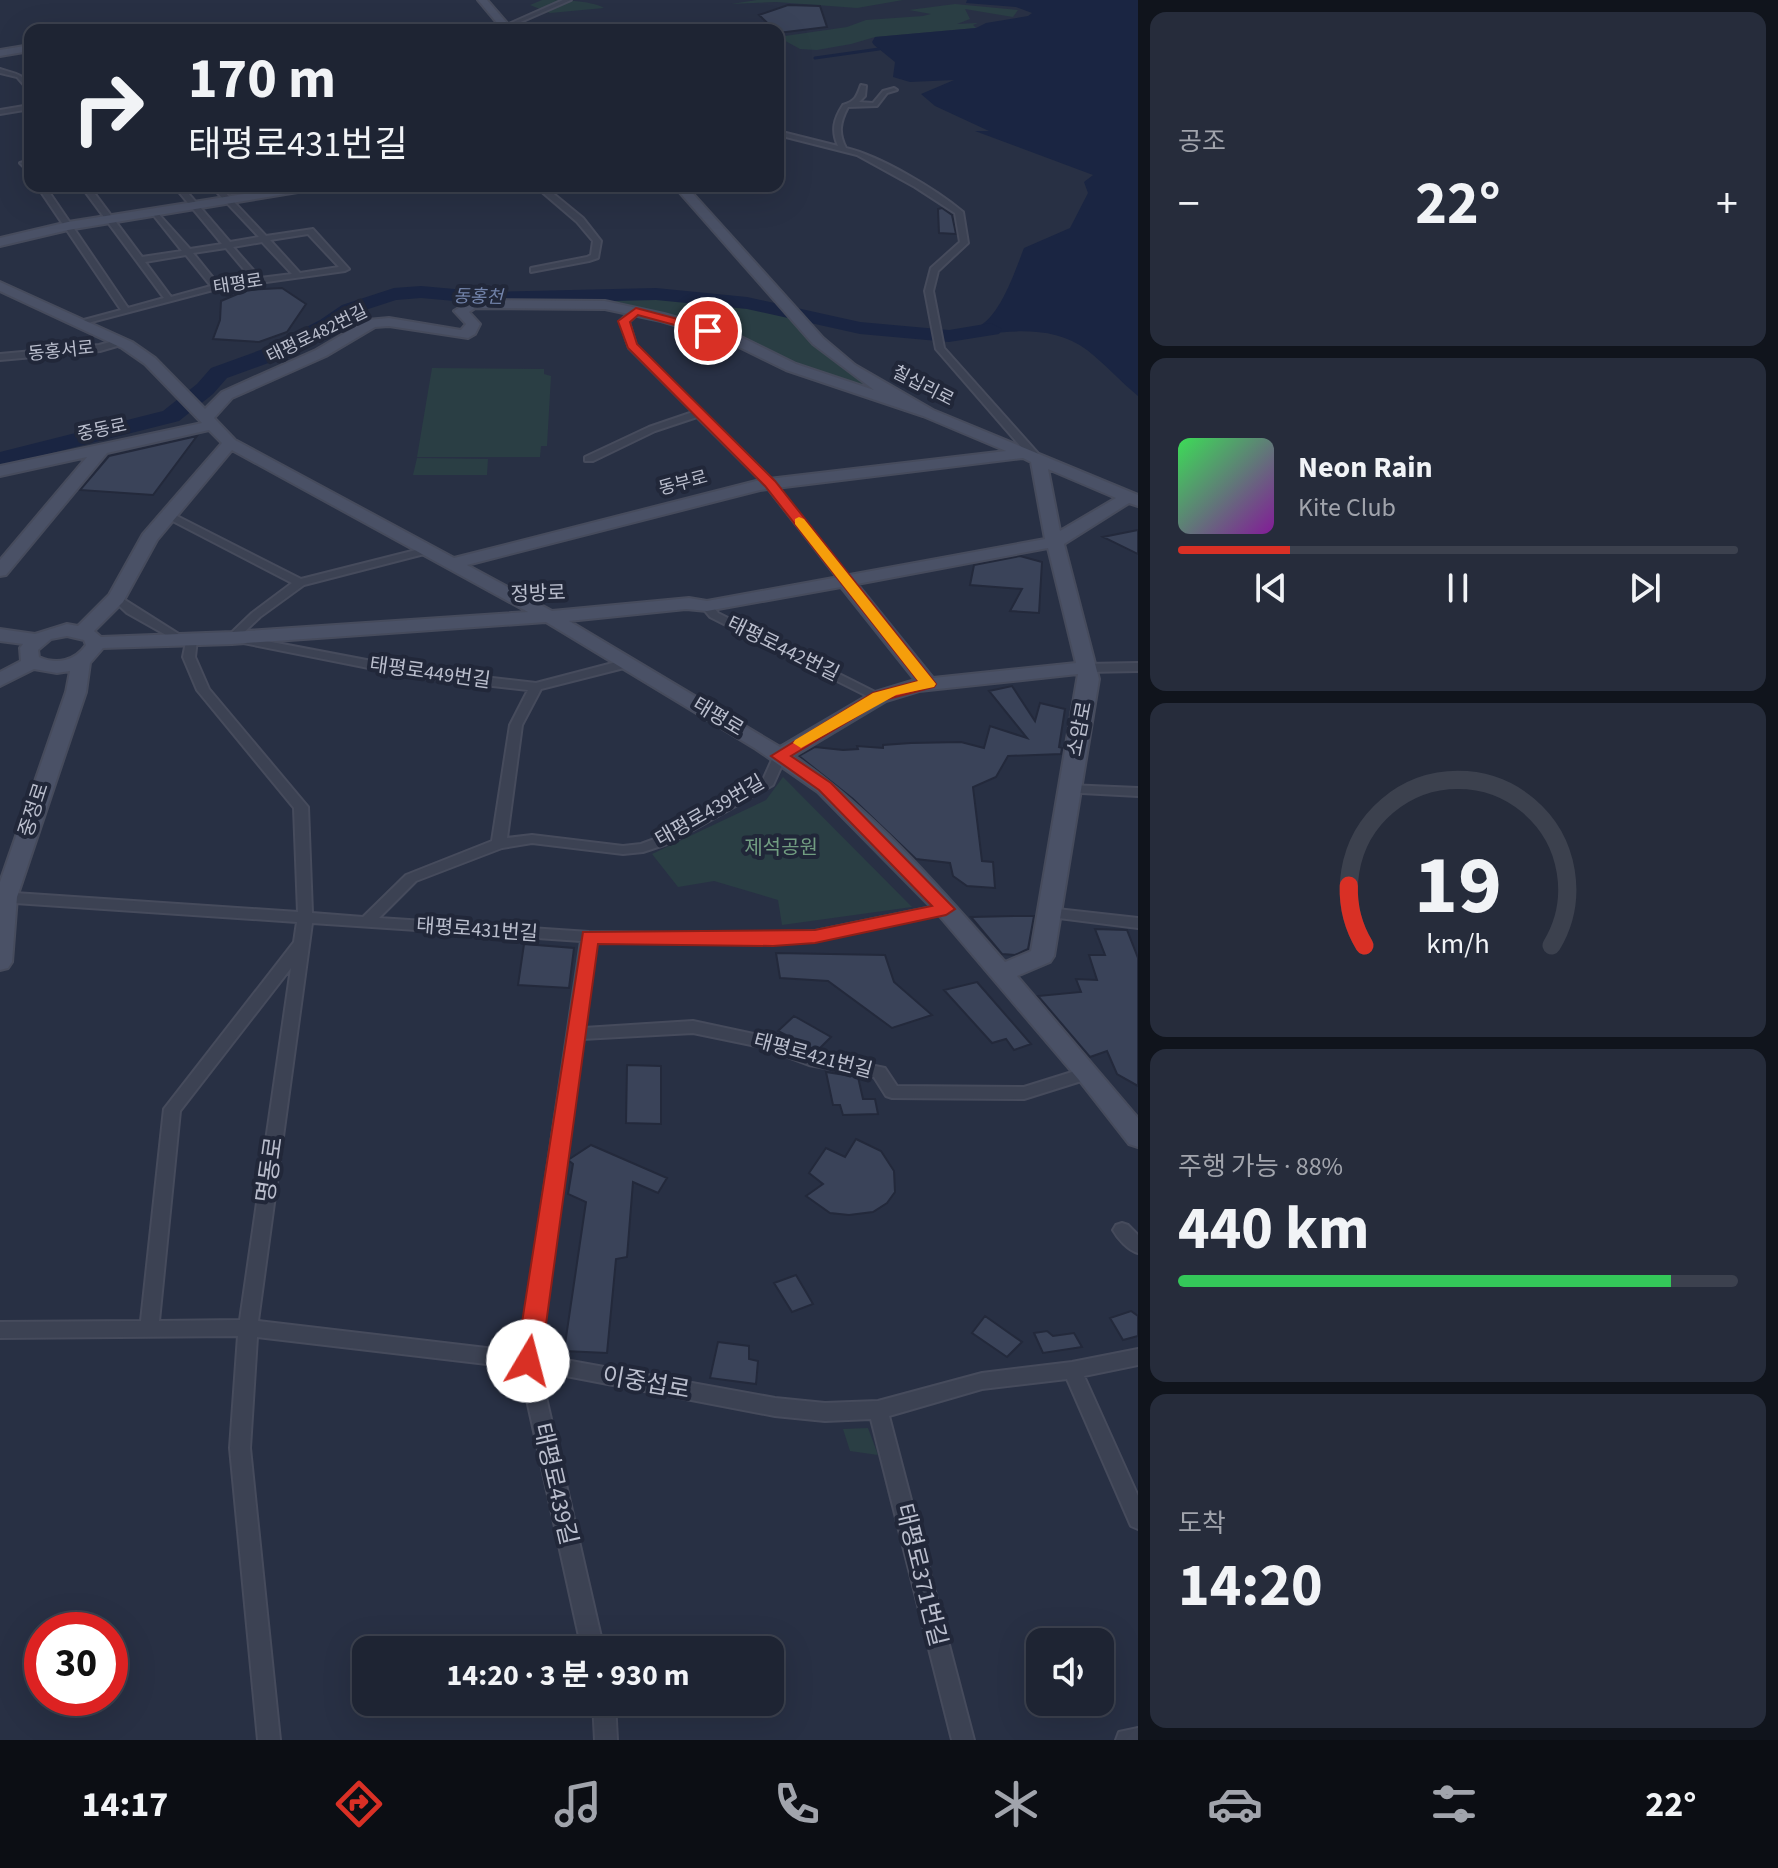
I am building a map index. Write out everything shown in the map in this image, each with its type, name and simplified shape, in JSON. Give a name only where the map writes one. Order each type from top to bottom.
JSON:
[{"type":"street","points":[[482,0],[503,24]]},
{"type":"street","points":[[516,24],[568,0]]},
{"type":"street","points":[[0,53],[24,49]]},
{"type":"street","points":[[2,73],[19,76],[24,82]]},
{"type":"street","points":[[853,104],[862,96],[863,86]]},
{"type":"street","points":[[844,150],[836,135],[835,123],[845,106],[875,105],[885,92],[894,90]]},
{"type":"street","points":[[0,112],[24,108]]},
{"type":"street","points":[[784,135],[844,150]]},
{"type":"street","name":"칠십리로","points":[[844,150],[859,153],[918,185],[959,212],[964,243],[934,270],[929,291],[940,349],[1030,457]]},
{"type":"street","points":[[46,192],[125,310]]},
{"type":"street","points":[[90,192],[168,298]]},
{"type":"street","points":[[183,192],[258,281]]},
{"type":"street","points":[[221,192],[298,275]]},
{"type":"street","points":[[0,242],[68,226],[228,200],[254,192]]},
{"type":"street","points":[[534,270],[595,256],[597,241],[580,220],[546,192]]},
{"type":"street","name":"칠십리로","points":[[685,192],[803,324],[850,368],[928,413],[1133,499]]},
{"type":"street","points":[[155,212],[216,287]]},
{"type":"street","name":"태평로","points":[[83,323],[216,287],[345,269],[310,231],[263,240]]},
{"type":"street","points":[[141,260],[263,240]]},
{"type":"street","points":[[0,286],[121,342]]},
{"type":"street","name":"태평로482번길","points":[[207,420],[227,395],[321,353],[372,323],[389,322],[463,335],[470,331],[473,324],[461,311],[472,304],[605,305],[636,311],[730,337],[791,367],[928,413]]},
{"type":"street","points":[[636,311],[624,321],[632,346],[770,484],[928,684]]},
{"type":"street","name":"태평로","points":[[121,342],[150,361],[230,443],[550,617],[780,756],[825,787],[946,909],[1137,1133]]},
{"type":"street","name":"동홍서로","points":[[0,357],[100,348],[121,342]]},
{"type":"street","points":[[589,459],[652,429],[699,413]]},
{"type":"street","name":"중동로","points":[[0,471],[100,451],[207,420]]},
{"type":"street","points":[[0,635],[33,650],[58,667],[81,661],[91,654],[89,637],[117,598],[149,538],[230,443]]},
{"type":"street","points":[[0,571],[100,451]]},
{"type":"street","name":"동부로","points":[[455,563],[770,484],[1030,457]]},
{"type":"street","name":"소암로","points":[[1001,973],[1042,956],[1089,679],[1030,457]]},
{"type":"street","points":[[1053,535],[1133,499]]},
{"type":"street","points":[[169,515],[300,583]]},
{"type":"street","name":"정방로","points":[[33,650],[61,631],[89,637],[232,638],[698,604],[1053,535]]},
{"type":"street","points":[[232,638],[256,615],[300,583],[428,550]]},
{"type":"street","points":[[117,598],[128,611],[185,639]]},
{"type":"street","name":"태평로442번길","points":[[698,604],[714,615],[879,697]]},
{"type":"street","name":"태평로449번길","points":[[232,638],[414,673],[536,687],[628,663]]},
{"type":"street","name":"명동로","points":[[185,639],[203,690],[301,807],[305,918],[248,1328],[240,1448],[269,1740]]},
{"type":"street","points":[[0,645],[33,650]]},
{"type":"street","points":[[0,680],[33,650]]},
{"type":"street","name":"중정로","points":[[0,962],[3,897],[76,692],[81,661]]},
{"type":"street","points":[[780,756],[891,691],[928,684],[1086,668],[1138,667]]},
{"type":"street","points":[[499,844],[516,725],[536,687]]},
{"type":"street","name":"태평로439번길","points":[[365,923],[411,878],[499,844],[532,839],[623,850],[643,848],[665,840],[768,782],[780,756]]},
{"type":"street","points":[[1068,789],[1138,792]]},
{"type":"street","name":"태평로431번길","points":[[3,897],[589,937],[773,939],[815,936],[946,909]]},
{"type":"street","points":[[1048,913],[1138,923]]},
{"type":"street","name":"태평로439길","points":[[589,937],[528,1361],[590,1636]]},
{"type":"street","points":[[149,1329],[172,1109],[302,944]]},
{"type":"street","name":"태평로421번길","points":[[576,1034],[693,1027],[763,1042],[809,1059],[879,1072],[892,1092],[1024,1093],[1088,1073]]},
{"type":"street","points":[[1122,1230],[1138,1246]]},
{"type":"street","name":"이중섭로","points":[[0,1330],[248,1328],[528,1361],[775,1407],[825,1412],[878,1410],[982,1381],[1072,1370],[1138,1357]]},
{"type":"street","points":[[1072,1370],[1138,1519]]},
{"type":"street","name":"태평로371번길","points":[[878,1410],[963,1740]]},
{"type":"street","points":[[605,1716],[606,1740]]},
{"type":"street","points":[[1127,1740],[1138,1739]]},
{"type":"green space","points":[[542,0],[583,2],[604,8],[550,13],[530,5]]},
{"type":"green space","points":[[757,0],[903,0],[857,8],[776,2],[731,4]]},
{"type":"green space","points":[[955,4],[1018,10],[1013,17],[965,9],[970,19],[957,24],[978,23],[973,25],[976,28],[875,37],[817,50],[800,49],[784,40],[784,36],[847,27],[866,20],[931,14],[909,10]]},
{"type":"green space","points":[[650,296],[787,312],[887,401],[709,325],[619,302],[501,298]]},
{"type":"green space","points":[[432,368],[544,369],[544,374],[551,376],[547,446],[541,446],[540,457],[417,457]]},
{"type":"green space","points":[[417,458],[488,459],[487,475],[413,475]]},
{"type":"green space","name":"제석공원","points":[[783,777],[912,907],[782,925],[778,900],[714,881],[678,887],[652,854],[766,800]]},
{"type":"green space","points":[[868,1428],[878,1455],[850,1451],[843,1429]]},
{"type":"water","points":[[967,0],[1138,0],[1138,396],[1087,350],[1055,335],[1021,331],[950,339],[945,335],[985,323],[1006,293],[1024,248],[1070,228],[1088,193],[1084,182],[1093,175],[975,131],[989,131],[935,106],[921,94],[954,80],[910,82],[893,77],[895,62],[874,45],[875,37],[976,28],[1032,13],[1016,7],[966,3]]},
{"type":"building","points":[[788,5],[820,6],[827,27],[784,32],[784,24],[768,24],[759,15]]},
{"type":"building","points":[[942,208],[952,215],[956,234],[939,233],[938,209]]},
{"type":"building","points":[[282,288],[306,304],[287,332],[259,342],[213,339],[220,320],[221,301],[247,290]]},
{"type":"building","points":[[197,436],[153,495],[80,490],[109,456]]},
{"type":"building","points":[[1138,530],[1138,554],[1103,537]]},
{"type":"building","points":[[1020,556],[1042,562],[1039,613],[1010,611],[1022,589],[970,585],[974,565]]},
{"type":"building","points":[[1012,686],[1035,721],[1040,703],[1065,709],[1059,747],[1062,748],[1061,754],[1008,756],[996,777],[973,787],[982,861],[993,862],[995,888],[967,886],[953,876],[950,863],[916,859],[853,799],[799,756],[815,747],[843,750],[858,749],[857,746],[883,748],[883,745],[961,742],[984,748],[990,726],[1027,738],[989,691]]},
{"type":"building","points":[[1034,916],[1028,949],[1015,955],[1002,954],[971,917]]},
{"type":"building","points":[[1095,929],[1127,930],[1138,958],[1138,1086],[1117,1074],[1107,1051],[1090,1057],[1038,996],[1081,992],[1076,979],[1097,980],[1089,955],[1105,955]]},
{"type":"building","points":[[524,944],[574,948],[569,988],[518,985]]},
{"type":"building","points":[[776,953],[885,955],[894,982],[932,1015],[892,1028],[828,981],[780,978]]},
{"type":"building","points":[[977,982],[1031,1044],[1014,1050],[1006,1039],[992,1043],[944,990]]},
{"type":"building","points":[[794,1016],[831,1037],[817,1051],[778,1031]]},
{"type":"building","points":[[627,1065],[661,1066],[661,1124],[626,1123]]},
{"type":"building","points":[[826,1072],[858,1077],[863,1099],[875,1099],[878,1114],[843,1115],[840,1105],[833,1105]]},
{"type":"building","points":[[856,1139],[881,1151],[894,1171],[895,1192],[887,1203],[873,1212],[849,1215],[830,1213],[806,1196],[823,1184],[809,1173],[826,1148],[845,1157]]},
{"type":"building","points":[[591,1145],[667,1178],[658,1193],[633,1182],[627,1257],[616,1259],[607,1353],[564,1351],[586,1202],[568,1194],[573,1164],[568,1160]]},
{"type":"building","points":[[796,1275],[813,1304],[792,1312],[774,1283]]},
{"type":"building","points":[[1131,1311],[1138,1316],[1138,1336],[1123,1340],[1110,1318]]},
{"type":"building","points":[[985,1316],[1022,1342],[1007,1357],[972,1333]]},
{"type":"building","points":[[1047,1331],[1053,1336],[1074,1333],[1082,1347],[1043,1353],[1034,1333]]},
{"type":"building","points":[[718,1342],[749,1346],[749,1359],[758,1361],[756,1384],[710,1378]]},
{"type":"waterway","points":[[815,58],[879,49]]},
{"type":"waterway","name":"동홍천","points":[[0,459],[171,416],[205,389],[219,373],[274,353],[328,325],[349,309],[394,294],[421,292],[488,298],[656,294],[747,303],[860,328],[949,336],[991,329]]},
{"type":"slow traffic","points":[[799,522],[928,684],[891,691],[801,743]]},
{"type":"route","points":[[528,1361],[589,937],[773,939],[815,936],[946,909],[825,787],[780,756],[891,691],[928,684],[770,484],[632,346],[624,321],[636,311],[708,331]]}]
